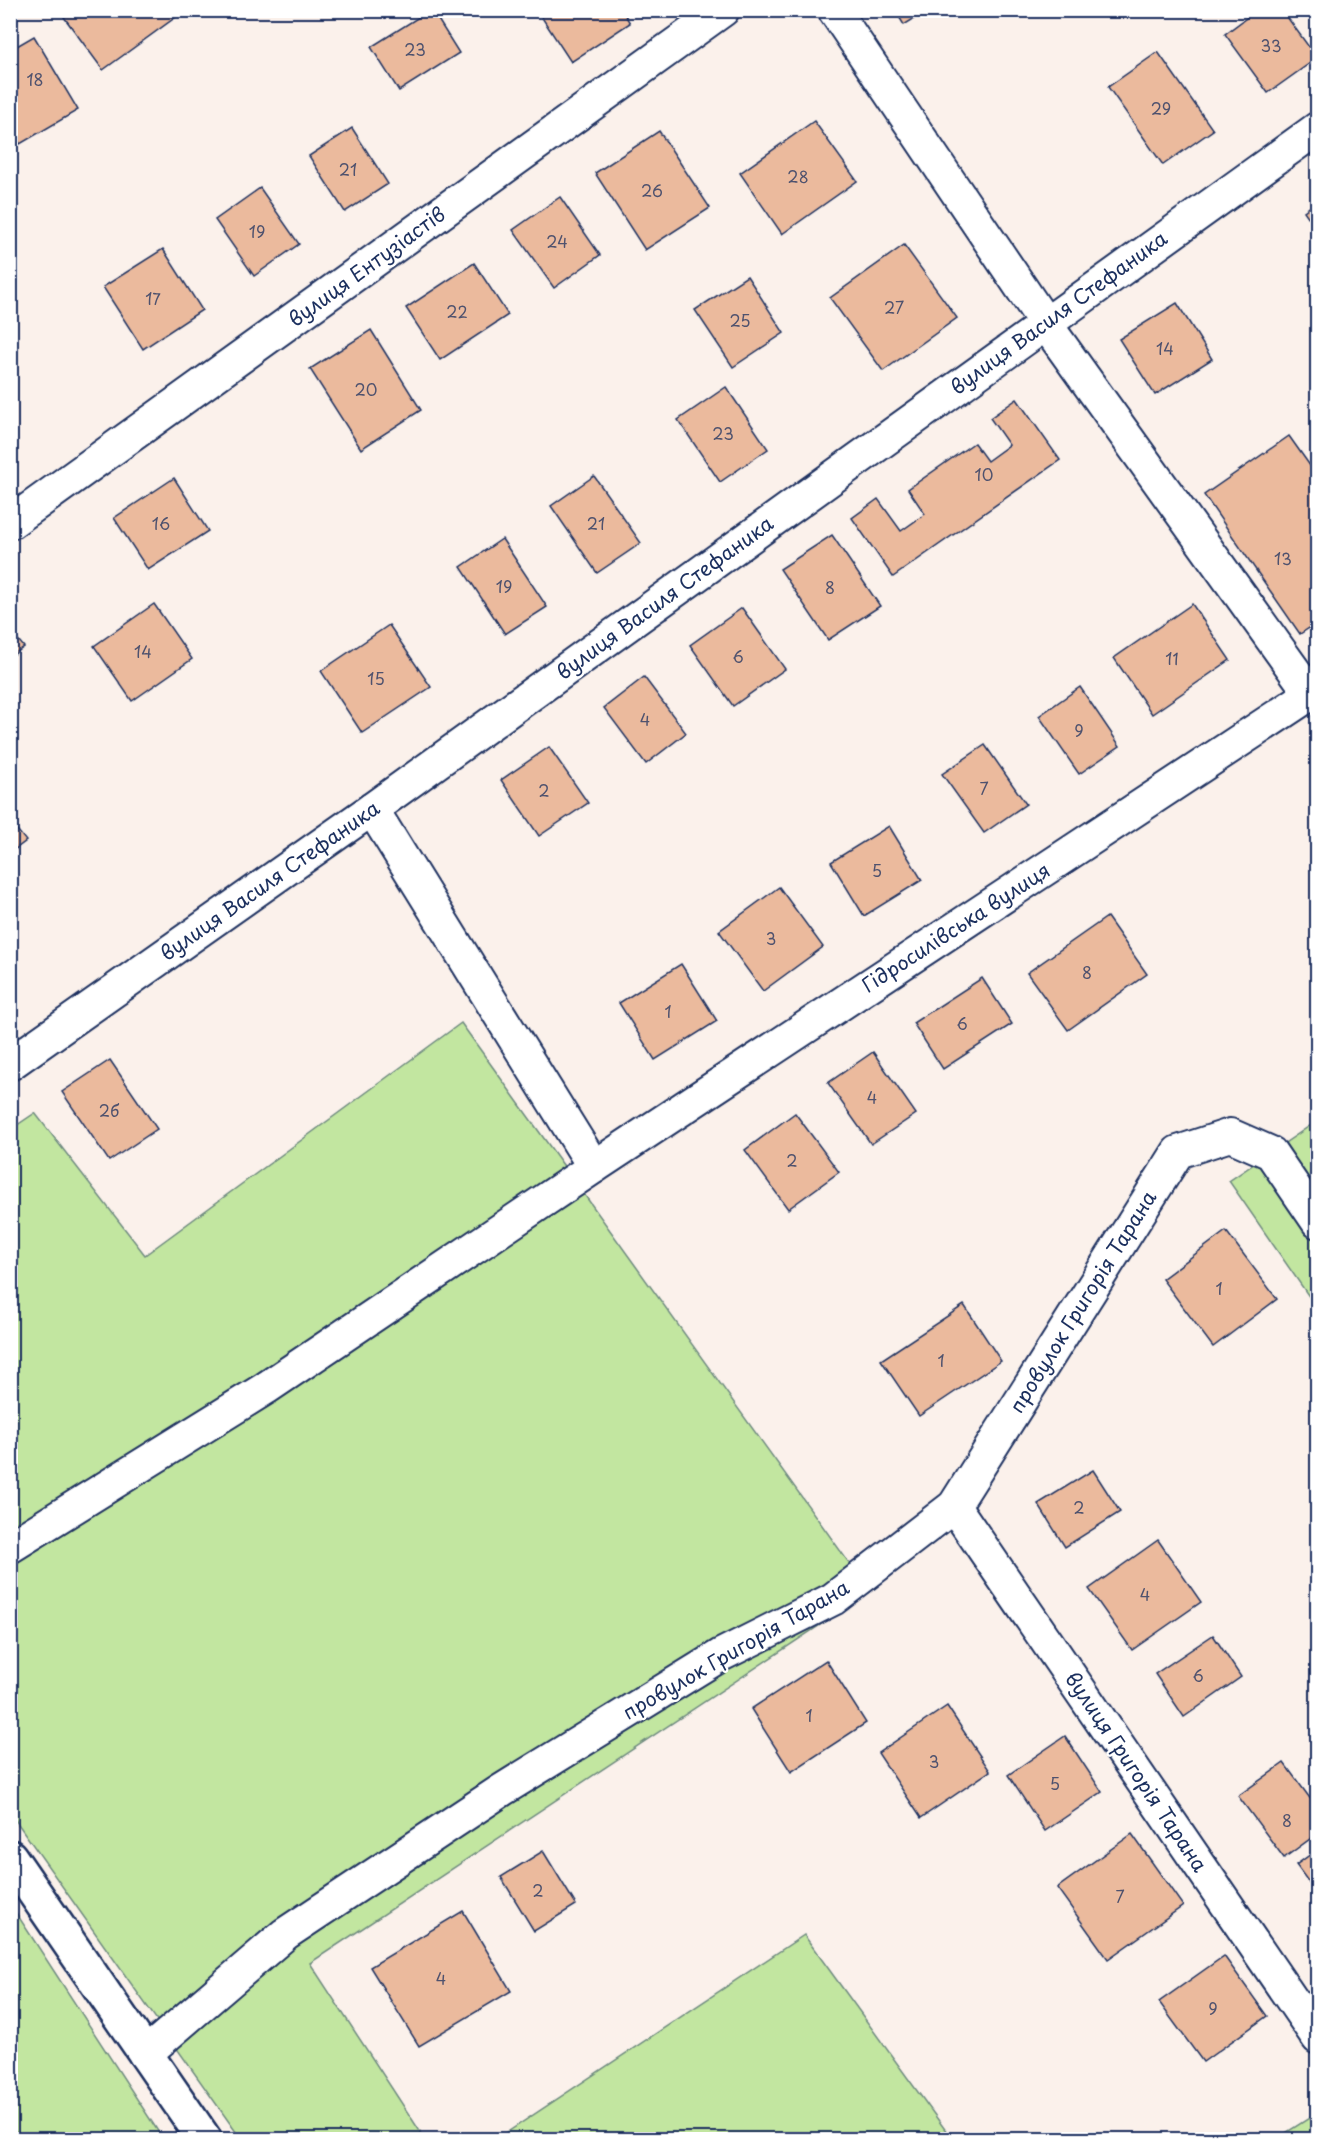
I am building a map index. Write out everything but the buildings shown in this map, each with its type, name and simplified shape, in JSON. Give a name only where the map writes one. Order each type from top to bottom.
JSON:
[{"type":"street","name":"вулиця Ентузіастів","points":[[10,523],[723,10]]},
{"type":"street","points":[[834,10],[1045,323],[1314,692]]},
{"type":"street","name":"вулиця Василя Стефаника","points":[[10,1064],[372,809],[1317,128]]},
{"type":"street","name":"Гідросилівська вулиця","points":[[10,1547],[266,1389],[594,1167],[1314,692]]},
{"type":"street","points":[[372,809],[594,1167]]},
{"type":"street","name":"провулок Григорія Тарана","points":[[145,2054],[285,1934],[502,1790],[721,1655],[833,1599],[954,1506],[1178,1152],[1230,1135],[1271,1153],[1317,1222]]},
{"type":"street","name":"вулиця Григорія Тарана","points":[[954,1506],[1317,2038]]},
{"type":"street","points":[[10,1857],[206,2139]]},
{"type":"green space","points":[[461,1023],[870,1592],[310,1963],[425,2139],[241,2139],[11,1814],[10,1130],[35,1113],[145,1255]]},
{"type":"green space","points":[[1317,1121],[1317,1308],[1229,1181]]},
{"type":"green space","points":[[10,1905],[163,2139],[22,2139],[11,2126]]},
{"type":"green space","points":[[804,1935],[952,2139],[497,2139]]},
{"type":"green space","points":[[1317,2113],[1317,2139],[1276,2139]]}]
